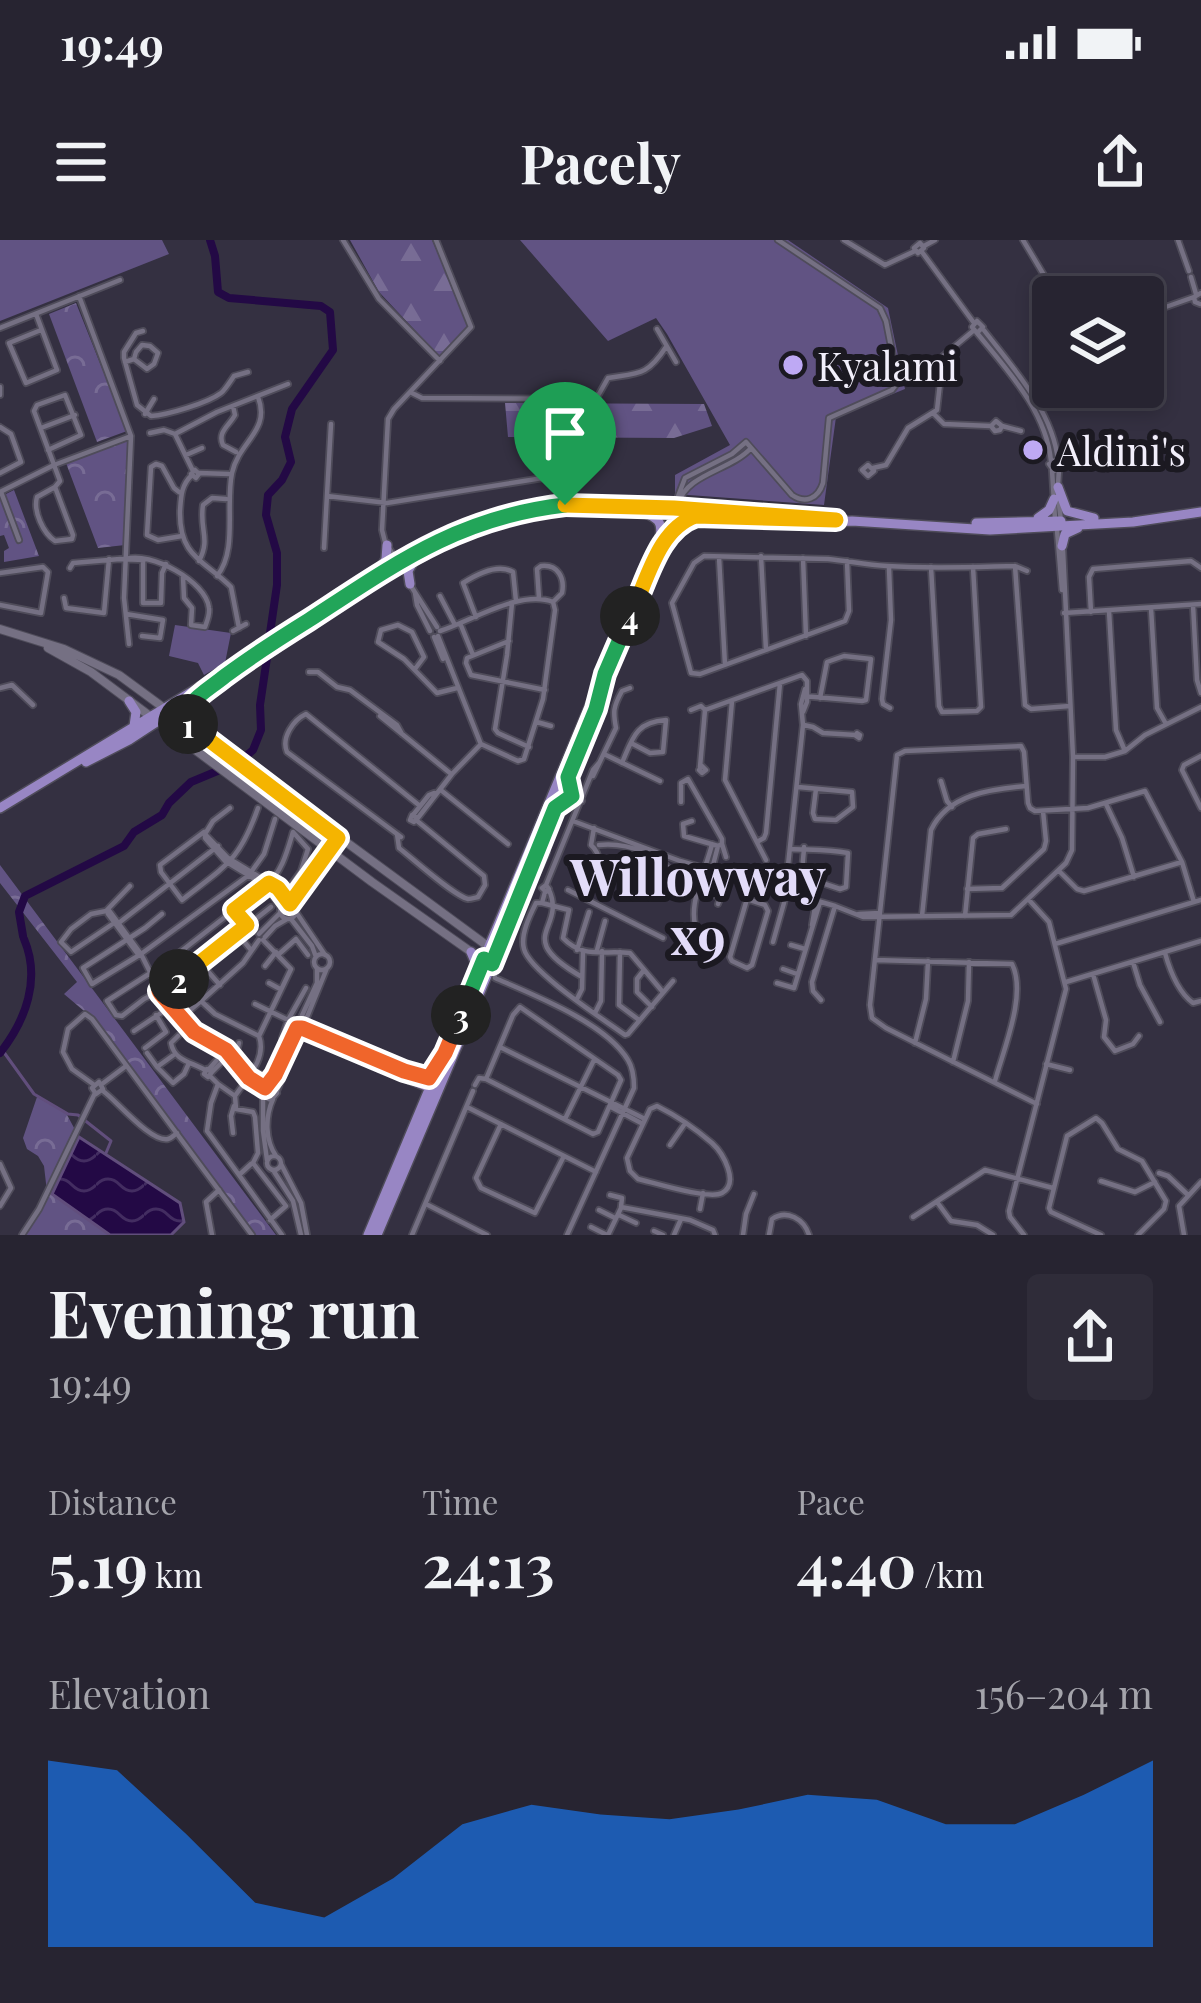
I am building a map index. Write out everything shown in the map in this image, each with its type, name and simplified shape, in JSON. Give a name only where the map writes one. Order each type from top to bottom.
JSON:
[{"type":"main road","points":[[1058,487],[1067,511],[1092,521]]},
{"type":"main road","points":[[661,543],[678,524],[682,494]]},
{"type":"main road","points":[[1021,522],[1044,515],[1054,499]]},
{"type":"main road","points":[[54,777],[129,740],[368,580],[477,525],[545,507],[582,504],[977,529],[1036,528],[1201,510]]},
{"type":"main road","points":[[368,580],[385,562],[387,545],[404,553],[419,553],[530,514],[582,509],[680,511]]},
{"type":"main road","points":[[372,1235],[479,971],[491,956],[496,932],[568,794],[605,674],[661,543],[680,511]]},
{"type":"main road","points":[[644,512],[660,523],[661,543]]},
{"type":"main road","points":[[1061,552],[1067,532],[1092,521]]},
{"type":"main road","points":[[887,523],[1058,524]]},
{"type":"main road","points":[[1036,528],[1050,534],[1061,552]]},
{"type":"main road","points":[[411,587],[408,571],[419,553]]},
{"type":"main road","points":[[316,615],[399,564]]},
{"type":"main road","points":[[383,578],[397,576],[411,587]]},
{"type":"main road","points":[[166,711],[198,696],[239,663]]},
{"type":"main road","points":[[372,1235],[468,1021],[555,808],[568,794],[568,777],[605,674]]},
{"type":"main road","points":[[190,728],[188,710],[198,696]]},
{"type":"main road","points":[[129,701],[136,712],[134,726]]},
{"type":"main road","points":[[0,808],[134,726],[154,719]]},
{"type":"main road","points":[[477,938],[496,932]]},
{"type":"main road","points":[[471,952],[479,971]]},
{"type":"main road","points":[[431,1088],[468,1021]]},
{"type":"main road","points":[[384,1063],[427,1078],[445,1053]]},
{"type":"main road","points":[[384,1063],[431,1088]]},
{"type":"main road","points":[[418,1082],[423,1094],[418,1118]]},
{"type":"street","points":[[343,240],[379,299],[440,362]]},
{"type":"street","points":[[436,240],[471,327],[389,415],[383,535],[417,605],[436,632],[481,744],[524,759],[545,690],[553,602],[546,598],[514,602],[436,632]]},
{"type":"street","points":[[680,511],[685,478],[746,442],[792,495],[812,498],[823,483],[829,418],[892,390],[898,379],[880,308],[778,240]]},
{"type":"street","points":[[844,240],[885,265],[935,240]]},
{"type":"street","points":[[1023,240],[1045,276]]},
{"type":"street","points":[[1164,309],[1197,300],[1178,240]]},
{"type":"street","points":[[918,247],[1048,437],[1058,487],[1058,524]]},
{"type":"street","points":[[0,328],[120,280]]},
{"type":"street","points":[[79,296],[131,436],[126,559],[129,644]]},
{"type":"street","points":[[35,314],[57,372],[26,383],[9,344],[41,330]]},
{"type":"street","points":[[657,329],[676,362]]},
{"type":"street","points":[[873,467],[884,467],[908,428],[938,407],[943,356],[977,329]]},
{"type":"street","points":[[143,331],[136,333],[126,349],[124,362],[137,405],[145,414],[161,416],[224,390],[234,376],[248,372]]},
{"type":"street","points":[[661,337],[670,333]]},
{"type":"street","points":[[410,392],[418,398],[591,399],[608,378],[650,369],[667,347]]},
{"type":"street","points":[[124,362],[134,359]]},
{"type":"street","points":[[114,387],[130,381]]},
{"type":"street","points":[[175,434],[288,384]]},
{"type":"street","points":[[48,450],[81,436],[65,395],[34,411],[48,450],[54,465],[60,483],[36,498],[36,507],[50,537],[71,539],[74,535],[56,487]]},
{"type":"street","points":[[218,576],[228,557],[227,500],[232,474],[238,453],[262,420],[258,397]]},
{"type":"street","points":[[145,414],[154,399]]},
{"type":"street","points":[[233,406],[235,415],[221,439],[223,446],[238,453]]},
{"type":"street","points":[[933,412],[944,424],[992,426],[997,431],[1001,425],[1022,431]]},
{"type":"street","points":[[40,428],[75,415]]},
{"type":"street","points":[[324,548],[332,424]]},
{"type":"street","points":[[0,427],[11,434],[29,478]]},
{"type":"street","points":[[150,433],[175,434],[195,473]]},
{"type":"street","points":[[20,540],[1,492],[54,465],[131,436]]},
{"type":"street","points":[[186,455],[202,448]]},
{"type":"street","points":[[682,494],[692,483],[741,459],[752,448]]},
{"type":"street","points":[[0,472],[21,462]]},
{"type":"street","points":[[182,492],[174,488],[162,466],[151,467],[147,535],[158,540],[182,536]]},
{"type":"street","points":[[573,821],[859,914],[1008,917],[1059,871],[1072,850],[1073,757],[1055,466]]},
{"type":"street","points":[[327,496],[387,502],[574,472]]},
{"type":"street","points":[[232,474],[195,473],[185,481],[180,515],[187,548],[233,590],[239,628]]},
{"type":"street","points":[[199,561],[207,543],[201,524],[203,505],[212,498],[227,500]]},
{"type":"street","points":[[375,502],[383,513]]},
{"type":"street","points":[[170,514],[180,515]]},
{"type":"street","points":[[719,554],[725,665]]},
{"type":"street","points":[[70,568],[73,563],[130,556],[166,564],[183,577],[206,598],[206,628],[191,625],[192,606],[184,598],[183,577]]},
{"type":"street","points":[[847,561],[847,619],[695,675],[689,671],[672,603],[704,556],[803,558],[847,561],[889,566],[1015,566],[1027,571]]},
{"type":"street","points":[[761,556],[766,650]]},
{"type":"street","points":[[803,558],[806,636]]},
{"type":"street","points":[[64,598],[65,608],[105,612],[109,559]]},
{"type":"street","points":[[145,559],[143,603],[161,603],[166,564]]},
{"type":"street","points":[[1091,612],[1089,577],[1093,569],[1188,561],[1201,568]]},
{"type":"street","points":[[539,598],[539,566],[551,566],[562,577],[562,591],[553,602]]},
{"type":"street","points":[[889,566],[892,620],[882,700],[890,708]]},
{"type":"street","points":[[1015,566],[1024,703],[1030,709],[1070,706]]},
{"type":"street","points":[[0,573],[42,567],[48,572],[40,613],[0,605]]},
{"type":"street","points":[[931,567],[942,712],[981,708],[974,567]]},
{"type":"street","points":[[476,617],[463,584],[494,569],[512,570],[514,602],[496,732],[529,747]]},
{"type":"street","points":[[562,577],[570,570]]},
{"type":"street","points":[[440,596],[473,655]]},
{"type":"street","points":[[1064,613],[1197,605],[1201,693]]},
{"type":"street","points":[[1151,608],[1157,708],[1166,724]]},
{"type":"street","points":[[1109,610],[1117,733],[1125,751]]},
{"type":"street","points":[[126,614],[163,620],[161,638],[142,636]]},
{"type":"street","points":[[415,669],[424,657],[412,632],[401,625],[381,630],[377,641],[415,669],[437,693],[455,684]]},
{"type":"street","points":[[1,630],[76,662],[319,841],[329,856],[344,860],[471,952],[491,956]]},
{"type":"street","points":[[1,630],[77,654],[118,676],[477,938],[491,956]]},
{"type":"street","points":[[508,641],[466,660],[472,676],[545,690]]},
{"type":"street","points":[[805,694],[820,698],[866,700],[871,659],[844,656],[826,662],[820,698]]},
{"type":"street","points":[[309,672],[318,672],[350,690],[452,774]]},
{"type":"street","points":[[705,710],[780,683],[805,676],[807,681],[785,891],[773,942]]},
{"type":"street","points":[[757,842],[766,833],[780,683]]},
{"type":"street","points":[[0,688],[13,686],[41,714]]},
{"type":"street","points":[[542,903],[573,821],[568,794],[592,776],[617,727],[612,715],[621,692],[630,688]]},
{"type":"street","points":[[732,701],[725,777],[766,860]]},
{"type":"street","points":[[691,710],[701,706],[705,710]]},
{"type":"street","points":[[1073,757],[1105,757],[1125,751],[1142,736],[1201,706]]},
{"type":"street","points":[[700,767],[705,710]]},
{"type":"street","points":[[398,837],[287,752],[285,739],[302,716],[308,715],[420,806]]},
{"type":"street","points":[[622,763],[631,743],[639,728],[666,720],[662,752],[650,753],[631,743]]},
{"type":"street","points":[[536,722],[551,726]]},
{"type":"street","points":[[802,727],[856,735]]},
{"type":"street","points":[[414,819],[484,876],[479,896],[473,900],[461,896],[399,848],[398,837],[452,774],[481,744]]},
{"type":"street","points":[[1037,1104],[872,1018],[897,755],[1014,745],[1024,749],[1030,808],[1043,811],[1088,808],[1146,791],[1198,901],[1055,944]]},
{"type":"street","points":[[604,754],[660,781]]},
{"type":"street","points":[[1201,756],[1182,771],[1201,808]]},
{"type":"street","points":[[681,802],[681,783],[688,779],[722,838],[699,891],[693,923],[700,936]]},
{"type":"street","points":[[941,781],[952,807]]},
{"type":"street","points":[[922,916],[937,820],[970,796],[1026,786]]},
{"type":"street","points":[[796,787],[852,792],[853,807],[836,820],[815,819],[816,789]]},
{"type":"street","points":[[414,819],[429,795],[439,791]]},
{"type":"street","points":[[439,791],[508,844]]},
{"type":"street","points":[[1105,803],[1134,877]]},
{"type":"street","points":[[230,808],[205,833],[160,865],[160,872],[182,901],[231,863],[247,841],[258,808]]},
{"type":"street","points":[[967,889],[1002,888],[1045,848],[1043,811]]},
{"type":"street","points":[[162,914],[82,968],[92,984],[140,955],[251,873],[264,854],[275,820]]},
{"type":"street","points":[[692,821],[683,824],[684,836],[717,844],[726,856]]},
{"type":"street","points":[[594,829],[590,843],[598,848],[617,844],[650,856],[669,865],[678,880]]},
{"type":"street","points":[[964,916],[974,838],[1006,829]]},
{"type":"street","points":[[205,833],[221,857],[270,882],[290,887],[301,873],[308,850],[293,832],[270,882],[106,1003],[119,1017],[172,985],[271,907]]},
{"type":"street","points":[[586,899],[600,864],[603,832]]},
{"type":"street","points":[[289,919],[340,840]]},
{"type":"street","points":[[130,886],[107,910],[85,918],[61,942],[71,952],[217,847]]},
{"type":"street","points":[[790,848],[805,848],[848,853],[846,887],[804,877],[805,848]]},
{"type":"street","points":[[547,852],[493,975],[584,1020],[628,1059],[635,1087],[567,1235]]},
{"type":"street","points":[[1059,871],[1082,891],[1182,862]]},
{"type":"street","points":[[747,898],[765,905],[767,912],[752,965],[746,968],[730,957],[747,898],[752,881]]},
{"type":"street","points":[[256,1083],[275,1075],[329,961],[270,882]]},
{"type":"street","points":[[270,882],[279,915]]},
{"type":"street","points":[[547,889],[554,905],[544,944],[582,977]]},
{"type":"street","points":[[568,890],[663,938]]},
{"type":"street","points":[[699,891],[720,897]]},
{"type":"street","points":[[1024,1235],[1009,1215],[1066,991],[1047,920],[1029,900]]},
{"type":"street","points":[[777,983],[791,989],[818,901]]},
{"type":"street","points":[[663,993],[630,953],[580,951],[563,938],[569,911],[536,903],[523,942],[525,953],[540,971],[626,1035],[674,981]]},
{"type":"street","points":[[821,1000],[812,982],[835,906]]},
{"type":"street","points":[[188,1012],[243,963],[279,915],[293,907]]},
{"type":"street","points":[[107,910],[185,1031],[227,1054],[273,1100]]},
{"type":"street","points":[[234,910],[247,925]]},
{"type":"street","points":[[577,999],[582,991],[580,951],[589,912]]},
{"type":"street","points":[[279,915],[310,942],[317,968],[317,982],[268,1116],[271,1147],[301,1203],[304,1235]]},
{"type":"street","points":[[798,917],[812,922]]},
{"type":"street","points":[[595,1013],[601,1004],[599,951],[605,921]]},
{"type":"street","points":[[265,966],[294,935],[312,956]]},
{"type":"street","points":[[261,938],[291,969],[259,1036],[262,1048],[256,1083],[267,1165],[293,1202],[304,1235]]},
{"type":"street","points":[[242,939],[251,950]]},
{"type":"street","points":[[1066,982],[1201,941]]},
{"type":"street","points":[[790,945],[805,949]]},
{"type":"street","points":[[620,952],[619,1005],[640,1021]]},
{"type":"street","points":[[1165,953],[1188,1001],[1201,1001]]},
{"type":"street","points":[[312,956],[325,955]]},
{"type":"street","points":[[875,960],[1008,962],[1014,967],[1018,992],[994,1083]]},
{"type":"street","points":[[915,1043],[926,999],[928,962]]},
{"type":"street","points":[[953,1062],[968,1001],[969,962]]},
{"type":"street","points":[[1133,962],[1160,1022]]},
{"type":"street","points":[[317,968],[327,968]]},
{"type":"street","points":[[783,969],[797,974]]},
{"type":"street","points":[[174,995],[203,970],[220,985]]},
{"type":"street","points":[[644,970],[638,977],[637,994],[652,1007]]},
{"type":"street","points":[[1093,974],[1110,1048],[1121,1051],[1139,1036]]},
{"type":"street","points":[[269,982],[280,988]]},
{"type":"street","points":[[185,985],[214,1014],[259,1036]]},
{"type":"street","points":[[282,1037],[306,988]]},
{"type":"street","points":[[255,1004],[288,1020]]},
{"type":"street","points":[[134,1031],[171,1006]]},
{"type":"street","points":[[412,1235],[479,1078],[596,1133],[621,1080],[520,1006],[486,1079]]},
{"type":"street","points":[[177,1133],[160,1138],[72,1070],[63,1052],[68,1029],[86,1015],[127,1065],[219,1190],[252,1235]]},
{"type":"street","points":[[156,1016],[166,1031],[146,1050],[157,1067],[173,1083],[189,1063]]},
{"type":"street","points":[[300,1030],[384,1063]]},
{"type":"street","points":[[185,1031],[171,1043],[176,1054],[209,1072],[236,1096]]},
{"type":"street","points":[[239,1043],[238,1053],[256,1083],[277,1091]]},
{"type":"street","points":[[500,1047],[644,1122]]},
{"type":"street","points":[[157,1067],[176,1054]]},
{"type":"street","points":[[209,1072],[227,1054]]},
{"type":"street","points":[[565,1120],[595,1059]]},
{"type":"street","points":[[1046,1064],[1070,1070]]},
{"type":"street","points":[[22,1235],[98,1088],[127,1065]]},
{"type":"street","points":[[236,1096],[264,1076]]},
{"type":"street","points":[[218,1084],[207,1131],[282,1235]]},
{"type":"street","points":[[232,1133],[236,1096]]},
{"type":"street","points":[[235,1106],[253,1112],[258,1153],[239,1175]]},
{"type":"street","points":[[467,1106],[596,1172]]},
{"type":"street","points":[[657,1106],[718,1149],[730,1186],[717,1195],[632,1174],[626,1161],[644,1122],[651,1107],[657,1106]]},
{"type":"street","points":[[1101,1235],[1050,1210],[1067,1136],[1096,1118],[1118,1150],[1141,1160],[1165,1199],[1166,1207],[1138,1235]]},
{"type":"street","points":[[501,1124],[476,1178],[481,1188],[535,1213],[563,1156]]},
{"type":"street","points":[[670,1144],[684,1124]]},
{"type":"street","points":[[267,1160],[276,1156]]},
{"type":"street","points":[[253,1162],[286,1206],[271,1220]]},
{"type":"street","points":[[0,1164],[11,1188],[0,1206]]},
{"type":"street","points":[[273,1169],[280,1164]]},
{"type":"street","points":[[913,1217],[982,1171],[1053,1188]]},
{"type":"street","points":[[1159,1173],[1188,1195]]},
{"type":"street","points":[[639,1195],[642,1180]]},
{"type":"street","points":[[1101,1181],[1135,1192],[1155,1182]]},
{"type":"street","points":[[1184,1235],[1178,1209],[1201,1182]]},
{"type":"street","points":[[212,1235],[206,1202],[219,1190]]},
{"type":"street","points":[[700,1209],[703,1193]]},
{"type":"street","points":[[743,1235],[754,1193]]},
{"type":"street","points":[[591,1227],[610,1234],[622,1198],[610,1195]]},
{"type":"street","points":[[937,1202],[951,1221],[977,1225],[993,1235]]},
{"type":"street","points":[[426,1204],[487,1235]]},
{"type":"street","points":[[599,1210],[682,1219],[716,1234]]},
{"type":"street","points":[[618,1213],[636,1223]]},
{"type":"street","points":[[769,1235],[773,1217],[784,1215],[800,1220],[809,1235]]},
{"type":"street","points":[[674,1235],[682,1219]]},
{"type":"street","points":[[459,1235],[464,1223]]},
{"type":"street","points":[[695,1235],[700,1225]]},
{"type":"street","points":[[654,1231],[663,1235]]},
{"type":"green space","points":[[0,240],[162,240],[169,254],[0,321]]},
{"type":"green space","points":[[350,240],[432,240],[469,325],[439,356],[379,292]]},
{"type":"green space","name":"Kyalami","points":[[520,240],[788,240],[888,308],[905,389],[836,417],[824,505],[675,494],[675,475],[730,445],[667,334],[656,318],[608,341]]},
{"type":"green space","points":[[76,303],[127,431],[97,442],[49,314]]},
{"type":"green space","points":[[505,403],[704,404],[712,426],[674,438],[508,437]]},
{"type":"green space","points":[[126,440],[125,545],[98,548],[66,463]]},
{"type":"green space","points":[[14,490],[39,556],[4,562],[4,551],[9,548],[4,535],[0,536],[0,497]]},
{"type":"green space","points":[[175,625],[231,633],[225,663],[204,675],[198,663],[169,656]]},
{"type":"green space","points":[[0,865],[276,1235],[252,1235],[90,1016],[64,994],[77,982],[0,883]]},
{"type":"green space","points":[[37,1097],[66,1113],[79,1137],[53,1193],[110,1235],[22,1235],[47,1192],[44,1166],[23,1138]]},
{"type":"water","points":[[79,1137],[180,1203],[184,1222],[171,1235],[110,1235],[52,1194]]},
{"type":"waterway","points":[[210,240],[218,292],[229,298],[321,306],[330,312],[333,350],[292,409],[285,437],[291,462],[268,495],[266,515],[277,553],[269,640]]},
{"type":"waterway","points":[[23,936],[19,912],[25,896],[124,846],[134,832],[162,815],[191,782],[239,762],[253,750],[261,730],[268,651]]},
{"type":"waterway","points":[[0,1053],[28,999],[31,969],[24,939]]},
{"type":"waterway","points":[[3,1051],[34,1094],[78,1115],[111,1141],[106,1153]]},
{"type":"place","name":"Kyalami","points":[[793,365]]},
{"type":"place","name":"Aldini's","points":[[1033,450]]},
{"type":"district","name":"Willowway x9","points":[[698,904]]},
{"type":"route","points":[[565,505],[836,520],[696,516],[678,524],[662,544],[605,674],[568,777],[572,796],[555,808],[492,964],[484,959],[432,1076],[417,1076],[297,1028],[265,1088],[247,1076],[226,1050],[194,1032],[159,991],[247,925],[234,910],[269,883],[290,904],[338,838],[190,728],[186,715],[190,705],[239,663],[422,548],[497,518],[565,505]]}]
